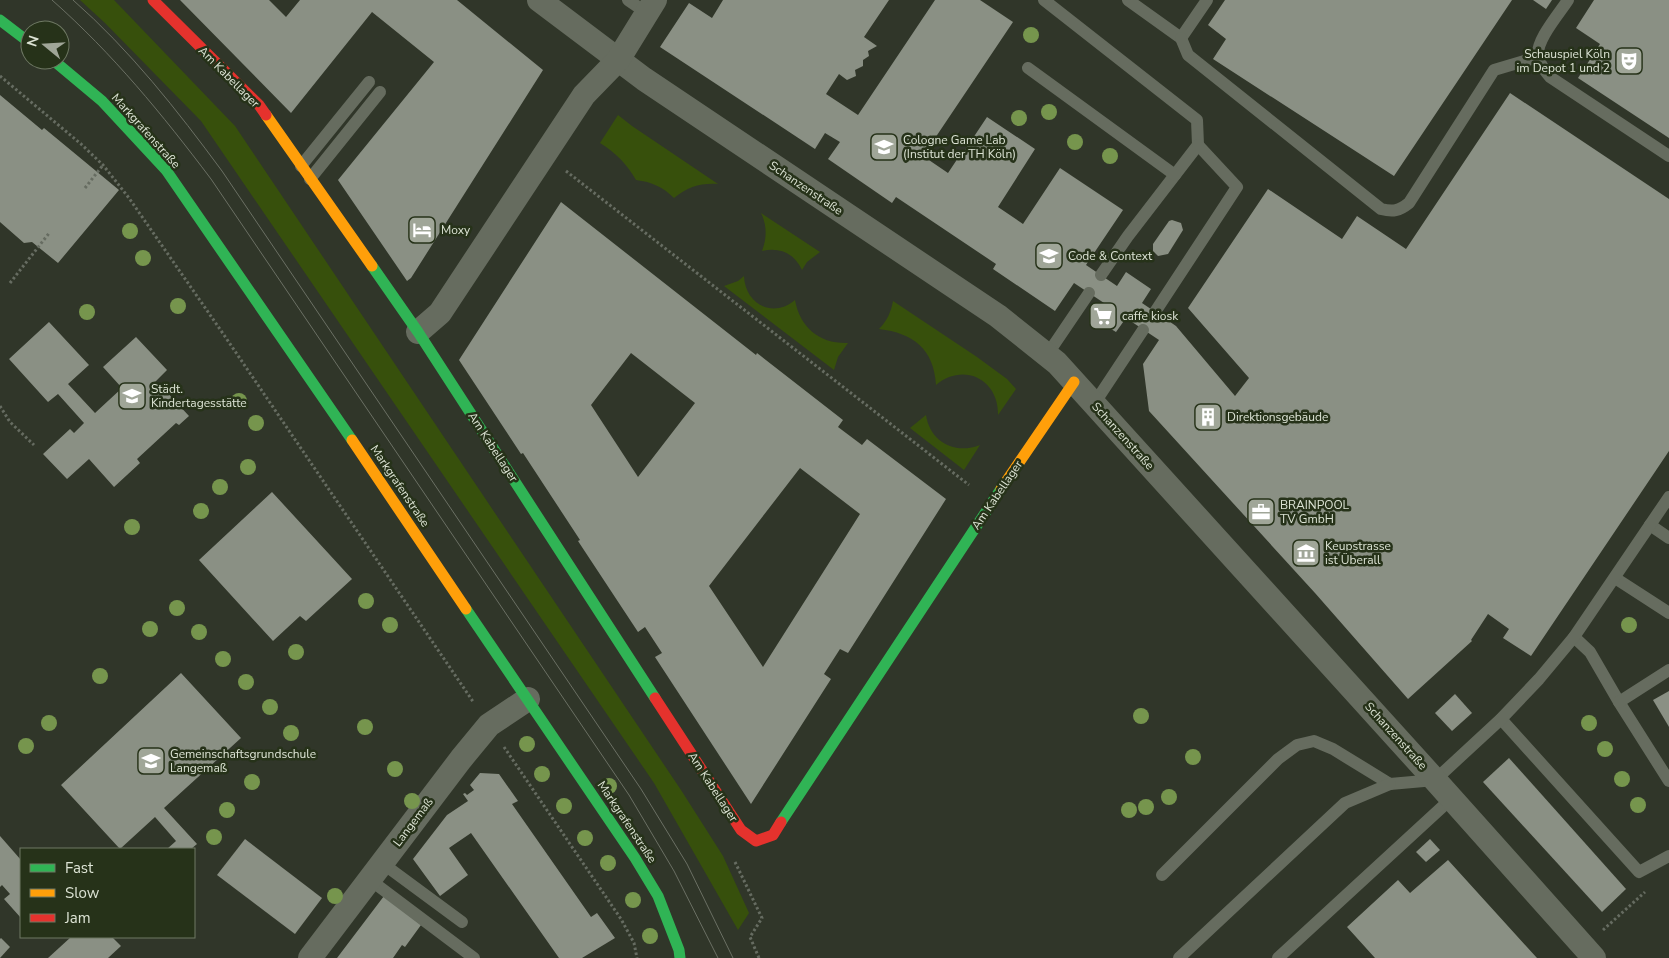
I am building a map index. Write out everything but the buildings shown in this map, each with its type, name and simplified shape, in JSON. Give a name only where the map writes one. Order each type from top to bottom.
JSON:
[{"type":"street","name":"Am Kabellager","points":[[154,0],[259,105],[418,332],[741,830],[756,841],[773,835],[992,502],[1074,382]]},
{"type":"street","name":"Schanzenstraße","points":[[539,0],[618,60],[998,316],[1057,363],[1452,798],[1588,952]]},
{"type":"street","points":[[418,332],[440,313],[584,95],[618,60],[651,7]]},
{"type":"street","points":[[0,20],[20,35]]},
{"type":"street","name":"Markgrafenstraße","points":[[65,70],[102,101],[166,170],[269,318],[635,858],[658,896],[680,958]]},
{"type":"street","name":"Langemaß","points":[[310,958],[489,725],[528,699]]},
{"type":"lane","points":[[628,0],[651,7]]},
{"type":"lane","points":[[1044,0],[1197,120],[1198,145],[1128,236],[1101,275]]},
{"type":"lane","points":[[1128,0],[1181,38],[1188,54],[1195,60],[1381,209],[1391,212],[1402,209],[1409,204],[1494,70],[1538,58]]},
{"type":"lane","points":[[1181,38],[1207,0]]},
{"type":"lane","points":[[1568,0],[1541,40],[1538,48],[1538,58],[1542,67],[1550,77],[1669,156]]},
{"type":"lane","points":[[1028,68],[1175,175]]},
{"type":"lane","points":[[301,166],[368,82]]},
{"type":"lane","points":[[310,179],[380,92]]},
{"type":"lane","points":[[1155,312],[1237,187],[1198,145]]},
{"type":"lane","points":[[1047,355],[1089,293]]},
{"type":"lane","points":[[1094,404],[1143,330]]},
{"type":"lane","points":[[1179,958],[1345,803],[1390,784],[1435,780],[1501,719],[1539,679],[1574,637],[1669,497]]},
{"type":"lane","points":[[1650,525],[1669,538]]},
{"type":"lane","points":[[1615,578],[1669,614]]},
{"type":"lane","points":[[1574,637],[1590,652],[1669,781]]},
{"type":"lane","points":[[1619,702],[1669,670]]},
{"type":"lane","points":[[1501,719],[1639,872],[1669,856]]},
{"type":"lane","points":[[1162,875],[1278,759],[1297,745],[1314,741],[1333,749],[1390,784]]},
{"type":"lane","points":[[1278,958],[1452,798]]},
{"type":"lane","points":[[376,871],[462,922]]},
{"type":"lane","points":[[376,871],[474,958]]},
{"type":"path","points":[[0,76],[81,144],[102,165],[139,212],[621,919],[634,943],[637,958]]},
{"type":"path","points":[[544,154],[992,502]]},
{"type":"path","points":[[85,188],[102,165]]},
{"type":"path","points":[[10,283],[50,232]]},
{"type":"path","points":[[0,406],[10,422],[34,444]]},
{"type":"path","points":[[734,862],[762,918],[750,937],[759,958]]},
{"type":"path","points":[[1588,952],[1652,886],[1639,872]]},
{"type":"green space","points":[[80,0],[114,0],[235,126],[681,790],[723,856],[749,913],[738,930],[654,783],[201,121]]},
{"type":"green space","points":[[618,115],[718,184],[694,187],[674,198],[657,186],[636,180],[621,159],[600,143]]},
{"type":"green space","points":[[761,213],[820,252],[807,262],[802,270],[791,255],[775,250],[762,251],[766,232]]},
{"type":"green space","points":[[744,276],[749,294],[762,306],[778,308],[787,306],[795,300],[801,319],[813,332],[829,341],[848,343],[838,357],[834,370],[724,286],[738,281]]},
{"type":"green space","points":[[893,301],[1007,379],[1016,389],[998,415],[997,402],[993,392],[978,378],[968,375],[957,375],[946,378],[936,385],[931,362],[920,345],[902,334],[879,329],[888,316]]},
{"type":"green space","points":[[926,415],[928,424],[933,432],[945,444],[962,448],[980,445],[964,470],[910,428]]},
{"type":"tram line","points":[[52,0],[96,42],[136,85],[211,179],[629,795],[674,871],[718,958]]},
{"type":"tram line","points":[[73,0],[114,39],[152,81],[222,171],[641,789],[687,864],[733,958]]},
{"type":"traffic: fast","points":[[0,20],[20,35]]},
{"type":"traffic: fast","points":[[65,70],[102,101],[166,170],[352,440]]},
{"type":"traffic: fast","points":[[372,266],[418,332],[655,698]]},
{"type":"traffic: fast","points":[[781,822],[1001,489]]},
{"type":"traffic: fast","points":[[466,609],[635,858],[658,896],[679,950],[680,958]]},
{"type":"traffic: slow","points":[[266,115],[372,266]]},
{"type":"traffic: slow","points":[[1001,489],[1074,382]]},
{"type":"traffic: slow","points":[[352,440],[466,609]]},
{"type":"traffic: jam","points":[[153,0],[259,105],[266,115]]},
{"type":"traffic: jam","points":[[655,698],[741,830],[756,841],[773,835],[781,822]]},
{"type":"place","name":"Schauspiel Köln im Depot 1 und 2","points":[[1629,61]]},
{"type":"place","name":"Cologne Game Lab (Institut der TH Köln)","points":[[884,147]]},
{"type":"place","name":"Moxy","points":[[422,230]]},
{"type":"place","name":"Code & Context","points":[[1049,256]]},
{"type":"place","name":"caffe kiosk","points":[[1103,316]]},
{"type":"place","name":"Städt. Kindertagesstätte","points":[[132,396]]},
{"type":"place","name":"Direktionsgebäude","points":[[1208,417]]},
{"type":"place","name":"BRAINPOOL TV GmbH","points":[[1261,512]]},
{"type":"place","name":"Keupstrasse ist Überall","points":[[1306,553]]},
{"type":"place","name":"Gemeinschaftsgrundschule Langemaß","points":[[151,761]]}]
